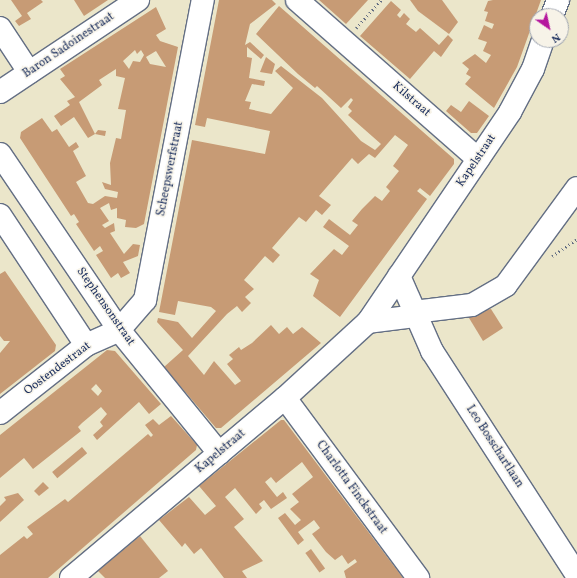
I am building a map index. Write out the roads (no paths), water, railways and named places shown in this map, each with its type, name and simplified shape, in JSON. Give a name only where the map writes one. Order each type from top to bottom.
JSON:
[{"type":"street","name":"Baron Sadoinestraat","points":[[0,92],[138,0]]},
{"type":"street","name":"Scheepswerfstraat","points":[[119,330],[145,300],[203,0]]},
{"type":"street","name":"Kilstraat","points":[[298,0],[478,159]]},
{"type":"street","points":[[0,28],[28,72]]},
{"type":"street","name":"Kapelstraat","points":[[71,578],[285,398],[368,322],[478,159],[533,69],[541,48]]},
{"type":"street","name":"Stephensonstraat","points":[[0,154],[119,330],[219,453]]},
{"type":"street","points":[[368,322],[472,305],[506,285],[577,188]]},
{"type":"street","points":[[0,215],[86,345]]},
{"type":"street","points":[[399,276],[415,314]]},
{"type":"street","name":"Leo Bosschartlaan","points":[[415,314],[432,351],[577,575]]},
{"type":"street","name":"Oostendestraat","points":[[0,413],[86,345],[119,330]]},
{"type":"street","name":"Charlotta Finckstraat","points":[[285,398],[418,578]]}]
